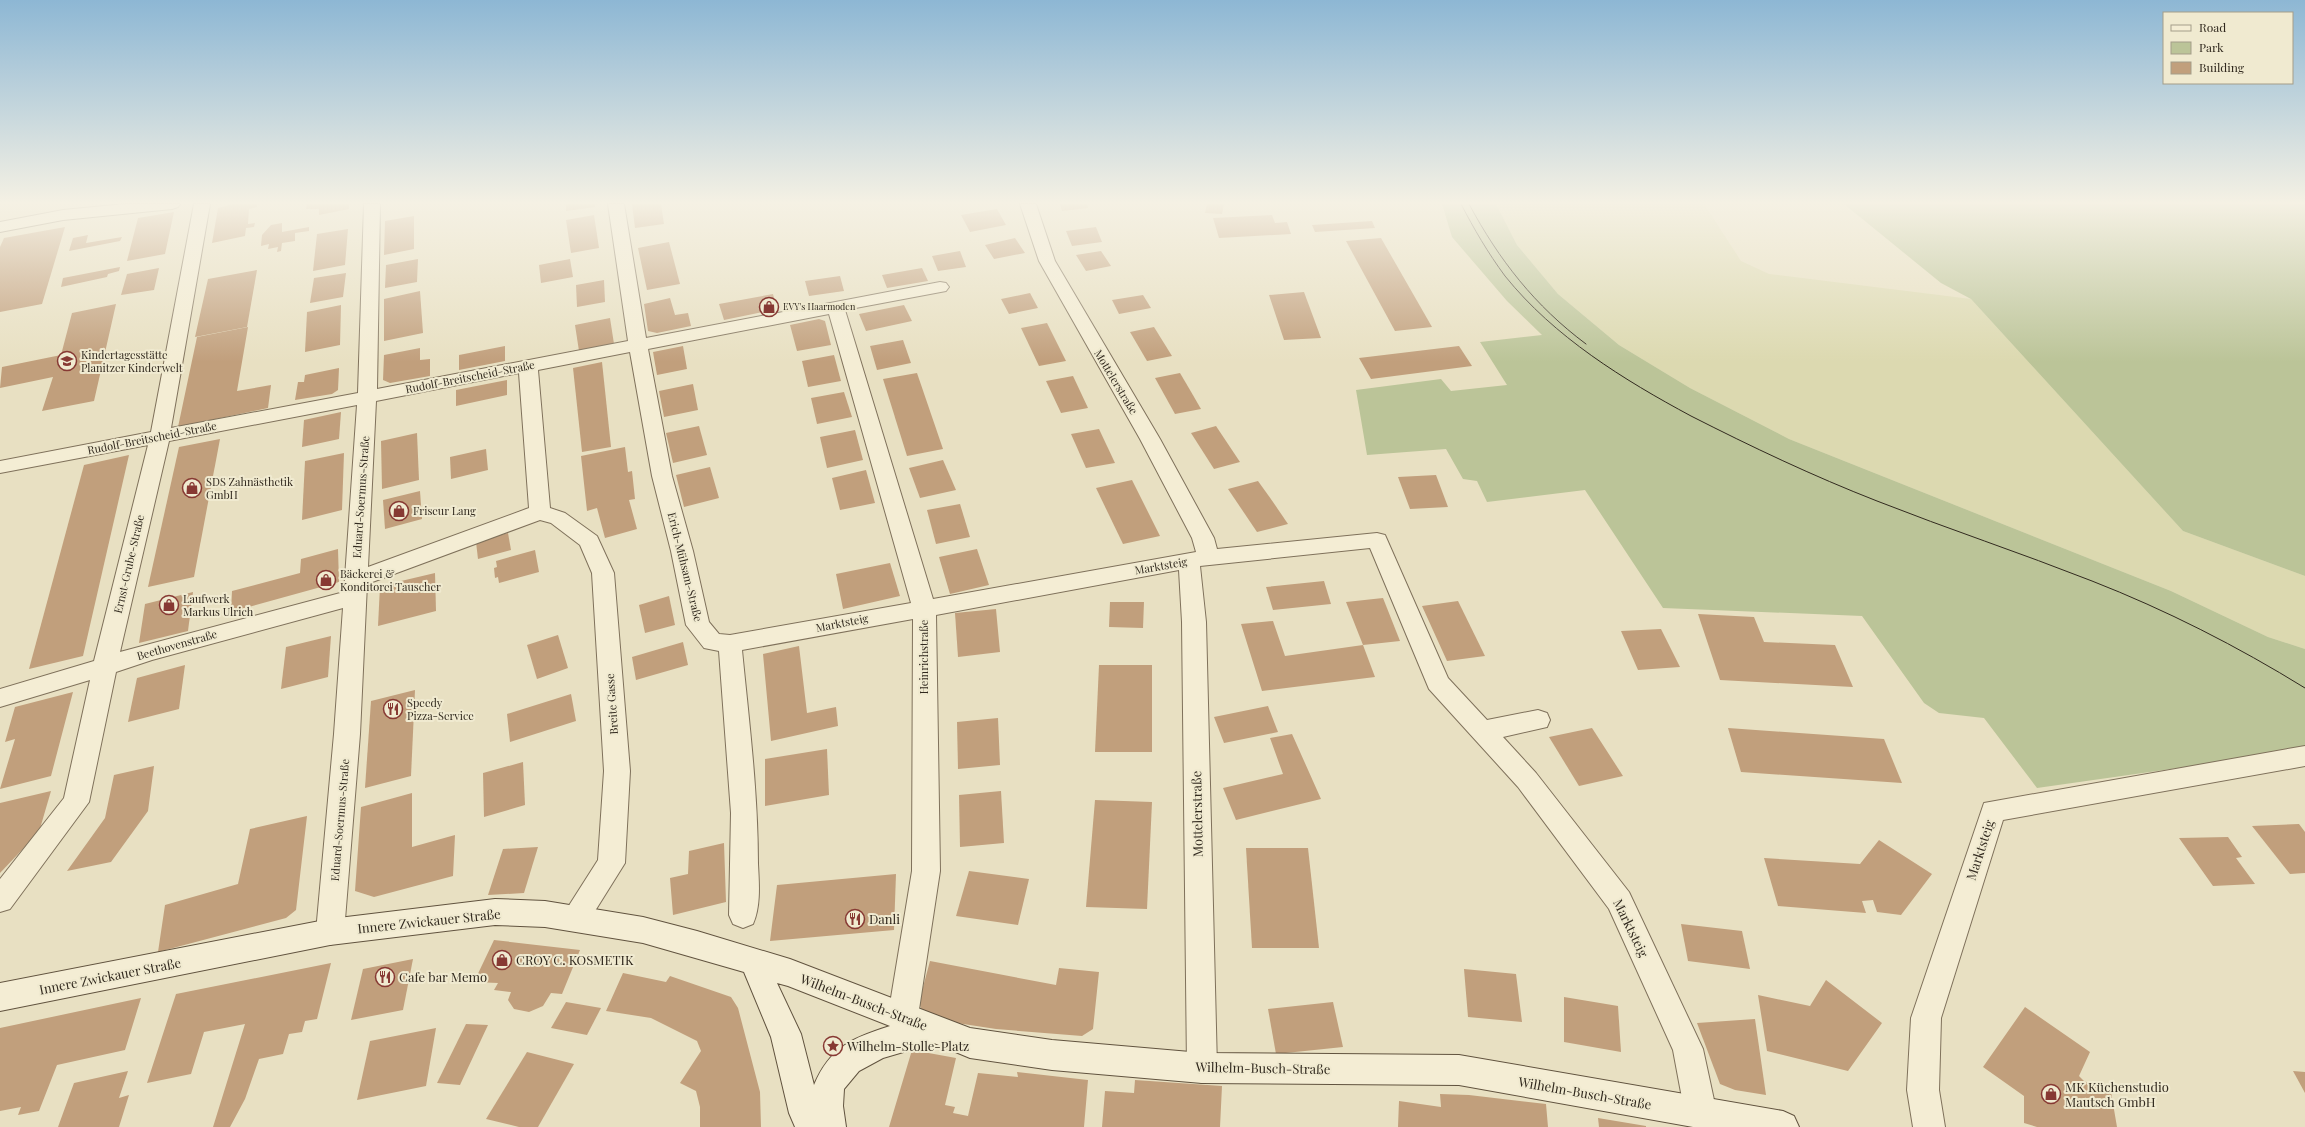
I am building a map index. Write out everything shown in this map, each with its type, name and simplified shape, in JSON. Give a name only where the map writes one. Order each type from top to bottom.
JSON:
[{"type":"street","name":"Ernst-Grube-Straße","points":[[0,900],[76,802],[105,666],[160,437],[193,257]]},
{"type":"street","name":"Eduard-Soermus-Straße","points":[[330,932],[347,734],[368,396],[371,257]]},
{"type":"street","name":"Erich-Mühsam-Straße","points":[[624,257],[638,346],[662,476],[682,551],[698,625],[712,642],[730,644]]},
{"type":"street","name":"Mottelerstraße","points":[[1046,257],[1150,439],[1203,538],[1199,559],[1194,630],[1202,1068]]},
{"type":"street","name":"Rudolf-Breitscheid-Straße","points":[[0,467],[528,365],[638,346],[940,288]]},
{"type":"street","name":"Heinrichstraße","points":[[836,308],[924,608],[926,871],[903,1016]]},
{"type":"street","points":[[356,588],[540,512],[528,365]]},
{"type":"street","name":"Breite Gasse","points":[[540,512],[558,518],[589,541],[603,573],[617,771],[610,863],[575,918]]},
{"type":"street","name":"Marktsteig","points":[[730,644],[1199,559],[1377,540],[1438,683],[1527,780],[1619,901],[1688,1049],[1701,1114]]},
{"type":"street","name":"Beethovenstraße","points":[[0,698],[57,682],[356,588]]},
{"type":"street","points":[[730,644],[743,799],[745,887],[743,915]]},
{"type":"street","points":[[1481,731],[1538,720]]},
{"type":"street","name":"Marktsteig","points":[[1928,1127],[1923,1090],[1926,1018],[1992,811],[2305,756]]},
{"type":"street","name":"Innere Zwickauer Straße","points":[[0,998],[330,932],[434,918],[495,912],[545,914],[643,930],[697,944],[755,963]]},
{"type":"street","points":[[755,963],[773,1009],[786,1034],[805,1113],[813,1127]]},
{"type":"street","name":"Wilhelm-Busch-Straße","points":[[755,963],[790,973],[970,1043],[1052,1056],[1202,1068],[1459,1070],[1701,1114],[1783,1127]]},
{"type":"street","points":[[830,1127],[826,1093],[831,1077],[842,1064],[864,1050],[883,1043],[934,1029]]},
{"type":"shaded area","points":[[1527,257],[1738,257],[1741,261],[1769,274],[1971,299],[2183,531],[2305,576],[2305,649],[2268,637],[2171,591],[1789,439],[1690,388],[1619,345],[1558,294]]},
{"type":"green space","points":[[1469,257],[1527,257],[1558,294],[1619,345],[1690,388],[1789,439],[2171,591],[2268,637],[2305,649],[2305,750],[2037,788],[1984,718],[1939,713],[1924,703],[1862,616],[1663,608],[1585,490],[1487,502],[1477,481],[1463,479],[1446,449],[1367,455],[1356,390],[1441,379],[1451,391],[1507,385],[1480,342],[1542,335],[1507,301]]},
{"type":"green space","points":[[1909,257],[2305,257],[2305,576],[2183,531],[1971,299],[1941,283]]},
{"type":"building","points":[[0,257],[56,257],[42,304],[0,312]]},
{"type":"building","points":[[128,257],[151,257],[127,261]]},
{"type":"building","points":[[315,257],[346,257],[345,265],[313,271]]},
{"type":"building","points":[[640,257],[673,257],[680,284],[647,290]]},
{"type":"building","points":[[932,257],[962,257],[966,267],[938,271]]},
{"type":"building","points":[[992,257],[1006,257],[994,259]]},
{"type":"building","points":[[1077,257],[1105,257],[1111,266],[1086,271]]},
{"type":"building","points":[[1354,257],[1392,257],[1432,327],[1395,331]]},
{"type":"building","points":[[418,259],[417,282],[385,288],[386,265]]},
{"type":"building","points":[[570,259],[573,277],[541,283],[539,265]]},
{"type":"building","points":[[120,267],[119,271],[108,274],[107,277],[61,287],[63,278]]},
{"type":"building","points":[[159,268],[154,290],[121,295],[127,274]]},
{"type":"building","points":[[922,268],[928,281],[887,288],[882,275]]},
{"type":"building","points":[[257,270],[247,327],[195,337],[208,279]]},
{"type":"building","points":[[346,273],[343,297],[310,303],[314,278]]},
{"type":"building","points":[[840,276],[844,291],[809,296],[805,281]]},
{"type":"building","points":[[604,280],[605,302],[577,307],[576,285]]},
{"type":"building","points":[[420,291],[423,333],[384,341],[384,299]]},
{"type":"building","points":[[1304,292],[1321,338],[1284,340],[1269,295]]},
{"type":"building","points":[[1030,293],[1038,308],[1009,314],[1001,299]]},
{"type":"building","points":[[773,294],[777,309],[724,320],[719,304]]},
{"type":"building","points":[[1143,295],[1151,308],[1119,314],[1112,300]]},
{"type":"building","points":[[670,298],[675,315],[688,313],[691,326],[657,333],[648,331],[644,304]]},
{"type":"building","name":"Kindertagesstätte Planitzer Kinderwelt","points":[[116,304],[94,401],[42,411],[53,377],[0,388],[2,367],[61,355],[72,313]]},
{"type":"building","points":[[341,305],[340,345],[305,352],[307,312]]},
{"type":"building","points":[[904,305],[912,321],[866,331],[859,314]]},
{"type":"building","points":[[610,318],[614,344],[579,351],[575,325]]},
{"type":"building","points":[[819,319],[825,321],[831,345],[797,351],[790,325]]},
{"type":"building","points":[[1047,323],[1066,361],[1039,366],[1021,328]]},
{"type":"building","points":[[248,327],[237,391],[271,385],[268,408],[178,427],[197,337]]},
{"type":"building","points":[[1154,327],[1172,356],[1147,361],[1130,332]]},
{"type":"building","points":[[903,340],[911,363],[877,370],[870,346]]},
{"type":"building","points":[[505,346],[505,361],[459,370],[459,355]]},
{"type":"building","points":[[683,346],[687,369],[657,375],[653,352]]},
{"type":"building","points":[[1459,346],[1472,366],[1371,379],[1359,358]]},
{"type":"building","points":[[420,348],[420,360],[430,359],[430,376],[390,383],[383,380],[384,355]]},
{"type":"building","points":[[834,355],[841,381],[808,387],[802,361]]},
{"type":"building","points":[[602,362],[611,447],[582,452],[573,368]]},
{"type":"building","points":[[339,368],[338,390],[332,394],[295,400],[298,382],[304,382],[305,375]]},
{"type":"building","points":[[917,373],[943,449],[907,456],[883,379]]},
{"type":"building","points":[[1180,373],[1201,409],[1175,414],[1155,378]]},
{"type":"building","points":[[1073,376],[1088,408],[1061,413],[1046,381]]},
{"type":"building","points":[[507,380],[507,395],[456,406],[456,390]]},
{"type":"building","points":[[693,384],[698,410],[664,417],[659,391]]},
{"type":"building","points":[[844,392],[852,417],[817,424],[811,398]]},
{"type":"building","points":[[341,412],[339,439],[302,447],[304,420]]},
{"type":"building","points":[[699,426],[707,455],[673,463],[666,433]]},
{"type":"building","points":[[1216,426],[1240,462],[1214,469],[1191,433]]},
{"type":"building","points":[[1099,429],[1115,463],[1086,468],[1071,434]]},
{"type":"building","points":[[855,430],[863,460],[827,468],[820,437]]},
{"type":"building","points":[[417,433],[419,480],[382,489],[381,441]]},
{"type":"building","points":[[220,439],[194,577],[148,587],[179,447]]},
{"type":"building","points":[[625,447],[628,472],[632,471],[635,499],[629,500],[637,529],[605,538],[597,508],[587,511],[581,456]]},
{"type":"building","points":[[486,449],[488,470],[451,479],[450,457]]},
{"type":"building","points":[[344,453],[342,510],[302,520],[305,461]]},
{"type":"building","points":[[129,455],[83,656],[29,669],[84,465]]},
{"type":"building","points":[[943,460],[956,490],[920,498],[909,468]]},
{"type":"building","points":[[710,467],[719,498],[684,507],[676,475]]},
{"type":"building","points":[[866,470],[875,503],[840,510],[832,478]]},
{"type":"building","points":[[1436,475],[1448,507],[1410,509],[1398,477]]},
{"type":"building","points":[[1132,480],[1160,536],[1123,544],[1096,488]]},
{"type":"building","points":[[1258,481],[1288,524],[1257,532],[1228,489]]},
{"type":"building","points":[[420,491],[422,519],[385,529],[383,500]]},
{"type":"building","points":[[960,504],[970,537],[936,544],[927,510]]},
{"type":"building","points":[[508,533],[511,550],[478,559],[476,542]]},
{"type":"building","points":[[338,549],[339,582],[231,612],[232,591],[300,573],[301,559]]},
{"type":"building","points":[[977,549],[989,585],[950,594],[939,557]]},
{"type":"building","points":[[535,550],[539,572],[499,583],[498,577],[495,578],[494,568],[497,567],[496,561]]},
{"type":"building","points":[[890,563],[900,596],[843,609],[836,574]]},
{"type":"building","points":[[435,573],[436,611],[378,626],[380,586]]},
{"type":"building","points":[[1324,581],[1331,604],[1273,610],[1266,587]]},
{"type":"building","points":[[193,592],[188,631],[139,643],[145,604]]},
{"type":"building","points":[[669,596],[675,625],[645,633],[639,605]]},
{"type":"building","points":[[1383,598],[1400,641],[1363,645],[1346,602]]},
{"type":"building","points":[[1458,601],[1485,656],[1447,661],[1422,606]]},
{"type":"building","points":[[1110,602],[1144,602],[1143,628],[1109,627]]},
{"type":"building","points":[[996,609],[1000,652],[958,657],[955,613]]},
{"type":"building","points":[[1698,614],[1754,617],[1764,642],[1835,645],[1853,687],[1720,680]]},
{"type":"building","points":[[1273,621],[1285,656],[1363,645],[1375,677],[1262,691],[1241,624]]},
{"type":"building","points":[[1661,629],[1680,667],[1638,670],[1621,631]]},
{"type":"building","points":[[558,635],[568,668],[537,679],[527,645]]},
{"type":"building","points":[[331,636],[328,677],[281,689],[286,647]]},
{"type":"building","points":[[683,642],[688,665],[636,680],[632,657]]},
{"type":"building","points":[[799,646],[807,713],[836,707],[838,726],[771,741],[763,654]]},
{"type":"building","points":[[185,665],[179,709],[128,722],[137,678]]},
{"type":"building","points":[[1099,665],[1152,665],[1152,752],[1095,752]]},
{"type":"building","points":[[415,690],[411,776],[365,788],[371,701]]},
{"type":"building","points":[[73,692],[51,776],[0,789],[15,739],[5,742],[15,707]]},
{"type":"building","points":[[571,694],[576,721],[510,742],[507,714]]},
{"type":"building","points":[[1268,706],[1278,732],[1224,743],[1214,717]]},
{"type":"building","points":[[998,718],[1000,765],[958,769],[957,722]]},
{"type":"building","points":[[1592,728],[1623,776],[1579,786],[1549,737]]},
{"type":"building","points":[[1728,728],[1884,739],[1902,783],[1741,772]]},
{"type":"building","points":[[1292,734],[1321,799],[1236,820],[1223,788],[1283,774],[1270,738]]},
{"type":"building","points":[[827,749],[829,795],[765,806],[765,759]]},
{"type":"building","points":[[523,762],[525,805],[484,817],[483,773]]},
{"type":"building","points":[[154,766],[148,811],[111,862],[67,871],[105,818],[114,775]]},
{"type":"building","points":[[51,791],[39,832],[0,873],[0,803]]},
{"type":"building","points":[[1001,791],[1004,843],[960,847],[959,795]]},
{"type":"building","points":[[412,793],[412,847],[455,835],[453,876],[374,897],[355,891],[361,807]]},
{"type":"building","points":[[1095,800],[1152,802],[1147,909],[1086,907]]},
{"type":"building","points":[[307,816],[296,910],[286,918],[158,952],[165,905],[238,884],[250,829]]},
{"type":"building","points":[[2299,824],[2305,832],[2305,873],[2290,874],[2252,826]]},
{"type":"building","points":[[2228,837],[2242,857],[2236,858],[2255,884],[2213,886],[2179,838]]},
{"type":"building","points":[[1879,840],[1932,874],[1901,915],[1877,912],[1873,900],[1862,901],[1866,913],[1778,906],[1764,858],[1860,864]]},
{"type":"building","points":[[724,843],[726,902],[673,915],[670,878],[688,874],[689,851]]},
{"type":"building","points":[[538,847],[524,893],[488,895],[503,849]]},
{"type":"building","points":[[1246,848],[1308,848],[1319,948],[1252,948]]},
{"type":"building","points":[[969,871],[1029,879],[1018,925],[956,916]]},
{"type":"building","points":[[896,874],[894,930],[770,941],[777,885]]},
{"type":"building","points":[[1681,924],[1742,931],[1750,969],[1688,961]]},
{"type":"building","points":[[494,940],[580,950],[562,994],[551,993],[543,1006],[529,1012],[514,1009],[508,1000],[511,992],[494,990],[498,983],[474,982]]},
{"type":"building","points":[[413,959],[403,1010],[351,1020],[363,969]]},
{"type":"building","points":[[930,961],[1056,985],[1059,968],[1099,972],[1093,1029],[1082,1036],[996,1029],[924,1018],[919,1002]]},
{"type":"building","points":[[331,963],[317,1019],[305,1021],[302,1032],[289,1034],[283,1054],[259,1059],[245,1099],[230,1127],[213,1127],[245,1024],[204,1032],[191,1074],[147,1083],[176,994]]},
{"type":"building","points":[[1464,969],[1516,974],[1522,1022],[1468,1017]]},
{"type":"building","points":[[623,973],[666,982],[670,976],[731,997],[738,1008],[760,1092],[761,1127],[700,1127],[700,1107],[696,1091],[680,1083],[701,1051],[697,1041],[651,1018],[606,1011]]},
{"type":"building","points":[[1826,980],[1882,1023],[1848,1071],[1767,1051],[1758,995],[1810,1006]]},
{"type":"building","points":[[1564,997],[1618,1006],[1621,1052],[1564,1042]]},
{"type":"building","points":[[141,998],[125,1050],[57,1065],[39,1111],[18,1115],[21,1107],[0,1111],[0,1028]]},
{"type":"building","points":[[566,1002],[601,1008],[587,1035],[551,1028]]},
{"type":"building","points":[[1333,1002],[1343,1047],[1276,1054],[1268,1009]]},
{"type":"building","points":[[2025,1007],[2090,1052],[2079,1076],[2084,1081],[2111,1092],[2117,1127],[2037,1127],[2024,1123],[2024,1096],[1983,1067]]},
{"type":"building","points":[[1755,1019],[1766,1095],[1735,1090],[1720,1084],[1697,1023]]},
{"type":"building","points":[[466,1024],[488,1025],[460,1085],[437,1083]]},
{"type":"building","points":[[436,1028],[426,1086],[357,1100],[370,1041]]},
{"type":"building","points":[[912,1050],[956,1058],[945,1105],[955,1107],[953,1113],[968,1116],[978,1073],[1018,1077],[1017,1072],[1088,1080],[1084,1127],[889,1127]]},
{"type":"building","points":[[527,1052],[574,1064],[538,1127],[519,1127],[486,1119]]},
{"type":"building","points":[[128,1071],[119,1098],[129,1095],[119,1127],[58,1127],[74,1083]]},
{"type":"building","points":[[2293,1071],[2305,1072],[2305,1093]]},
{"type":"building","points":[[1135,1080],[1222,1086],[1220,1127],[1102,1127],[1105,1091],[1134,1093]]},
{"type":"building","points":[[1440,1094],[1469,1095],[1546,1104],[1548,1127],[1398,1127],[1399,1101],[1441,1107]]},
{"type":"building","points":[[1598,1118],[1646,1126],[1646,1127],[1599,1127]]},
{"type":"tram line","points":[[1492,257],[1505,276],[1524,298],[1545,319],[1568,338],[1641,388],[1691,416],[1830,482],[2120,592],[2227,643],[2305,688]]},
{"type":"tram line","points":[[1502,257],[1534,298],[1550,314],[1586,344]]},
{"type":"place","name":"EVY's Haarmoden","points":[[769,307]]},
{"type":"place","name":"Kindertagesstätte Planitzer Kinderwelt","points":[[67,361]]},
{"type":"place","name":"SDS Zahnästhetik GmbH","points":[[192,488]]},
{"type":"place","name":"Friseur Lang","points":[[399,511]]},
{"type":"place","name":"Bäckerei & Konditorei Tauscher","points":[[326,580]]},
{"type":"place","name":"Laufwerk Markus Ulrich","points":[[169,605]]},
{"type":"place","name":"Speedy Pizza-Service","points":[[393,709]]},
{"type":"place","name":"Danli","points":[[855,919]]},
{"type":"place","name":"CROY C. KOSMETIK","points":[[502,960]]},
{"type":"place","name":"Cafe bar Memo","points":[[385,977]]},
{"type":"place","name":"Wilhelm-Stolle-Platz","points":[[833,1046]]},
{"type":"place","name":"MK Küchenstudio Mautsch GmbH","points":[[2051,1094]]}]
